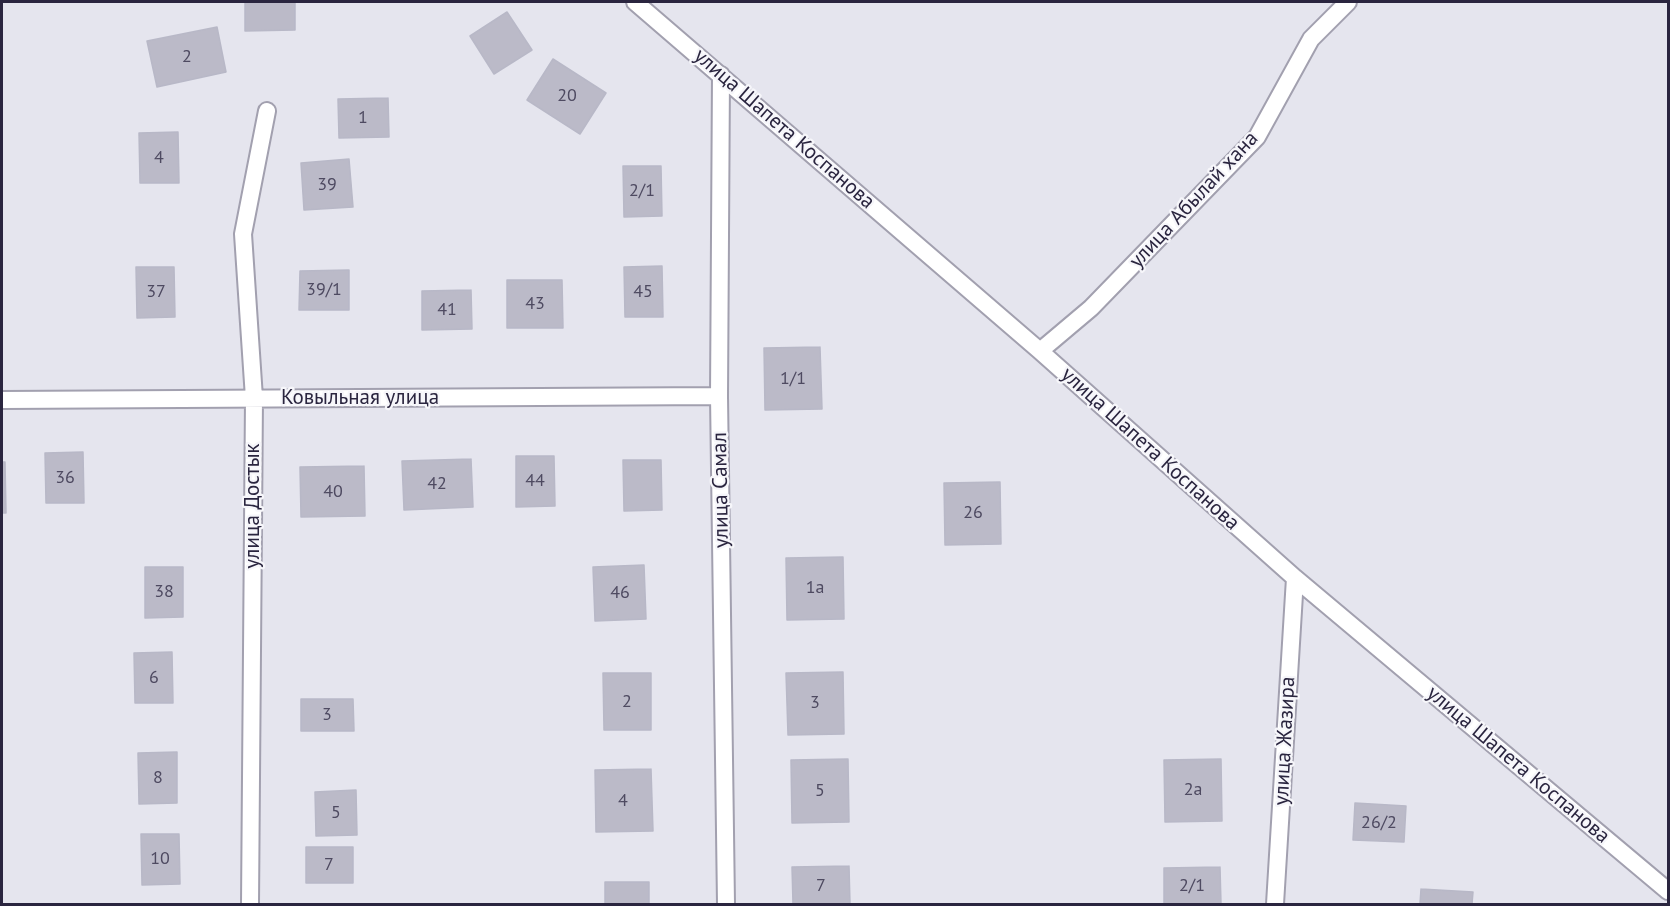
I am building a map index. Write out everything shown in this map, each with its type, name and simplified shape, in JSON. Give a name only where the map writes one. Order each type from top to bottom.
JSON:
[{"type":"street","name":"улица Шапета Коспанова","points":[[635,2],[1040,351],[1295,578],[1668,891]]},
{"type":"street","name":"улица Абылай хана","points":[[1040,351],[1091,308],[1257,137],[1311,39],[1348,2]]},
{"type":"street","name":"улица Самал","points":[[721,75],[720,396],[726,904]]},
{"type":"street","name":"улица Достык","points":[[250,904],[254,398],[243,234],[267,111]]},
{"type":"street","name":"Ковыльная улица","points":[[2,400],[720,396]]},
{"type":"street","name":"улица Жазира","points":[[1275,904],[1295,578]]},
{"type":"building","points":[[245,2],[295,2],[295,30],[245,31]]},
{"type":"building","points":[[507,12],[532,50],[494,74],[470,36]]},
{"type":"building","points":[[217,27],[226,72],[157,87],[147,41]]},
{"type":"building","points":[[553,59],[606,93],[580,134],[527,100]]},
{"type":"building","points":[[388,98],[389,137],[339,138],[338,99]]},
{"type":"building","points":[[178,132],[179,183],[140,183],[139,133]]},
{"type":"building","points":[[349,159],[353,207],[304,210],[301,163]]},
{"type":"building","points":[[623,166],[661,166],[662,216],[624,217]]},
{"type":"building","points":[[662,266],[663,317],[625,317],[624,267]]},
{"type":"building","points":[[136,267],[174,267],[175,317],[137,318]]},
{"type":"building","points":[[349,270],[349,310],[299,310],[300,271]]},
{"type":"building","points":[[507,280],[562,280],[563,328],[507,328]]},
{"type":"building","points":[[471,290],[472,329],[422,330],[422,291]]},
{"type":"building","points":[[820,347],[822,409],[765,410],[764,348]]},
{"type":"building","points":[[83,452],[84,503],[46,503],[45,453]]},
{"type":"building","points":[[516,456],[554,456],[555,506],[516,507]]},
{"type":"building","points":[[471,459],[473,507],[404,510],[402,461]]},
{"type":"building","points":[[623,460],[661,460],[662,510],[624,511]]},
{"type":"building","points":[[2,462],[5,462],[6,513],[2,513]]},
{"type":"building","points":[[364,466],[365,516],[301,517],[300,467]]},
{"type":"building","points":[[1000,482],[1001,544],[945,545],[944,483]]},
{"type":"building","points":[[843,557],[844,619],[787,620],[786,558]]},
{"type":"building","points":[[644,565],[646,619],[595,621],[593,567]]},
{"type":"building","points":[[145,567],[183,567],[183,617],[145,618]]},
{"type":"building","points":[[172,652],[173,703],[135,703],[134,653]]},
{"type":"building","points":[[843,672],[844,734],[788,735],[786,673]]},
{"type":"building","points":[[603,673],[651,673],[651,730],[604,730]]},
{"type":"building","points":[[301,699],[353,699],[354,731],[301,731]]},
{"type":"building","points":[[177,752],[177,803],[139,804],[138,753]]},
{"type":"building","points":[[848,759],[849,822],[792,823],[791,760]]},
{"type":"building","points":[[1221,759],[1222,821],[1165,822],[1164,760]]},
{"type":"building","points":[[651,769],[653,831],[596,832],[595,770]]},
{"type":"building","points":[[356,790],[357,835],[316,836],[315,792]]},
{"type":"building","points":[[1355,803],[1406,806],[1404,842],[1353,840]]},
{"type":"building","points":[[141,834],[179,834],[180,884],[142,885]]},
{"type":"building","points":[[306,847],[353,847],[353,883],[306,883]]},
{"type":"building","points":[[849,866],[850,904],[793,904],[792,867]]},
{"type":"building","points":[[1220,867],[1221,904],[1164,904],[1164,868]]},
{"type":"building","points":[[605,882],[649,882],[649,904],[605,904]]},
{"type":"building","points":[[1421,889],[1473,892],[1472,904],[1420,904]]}]
